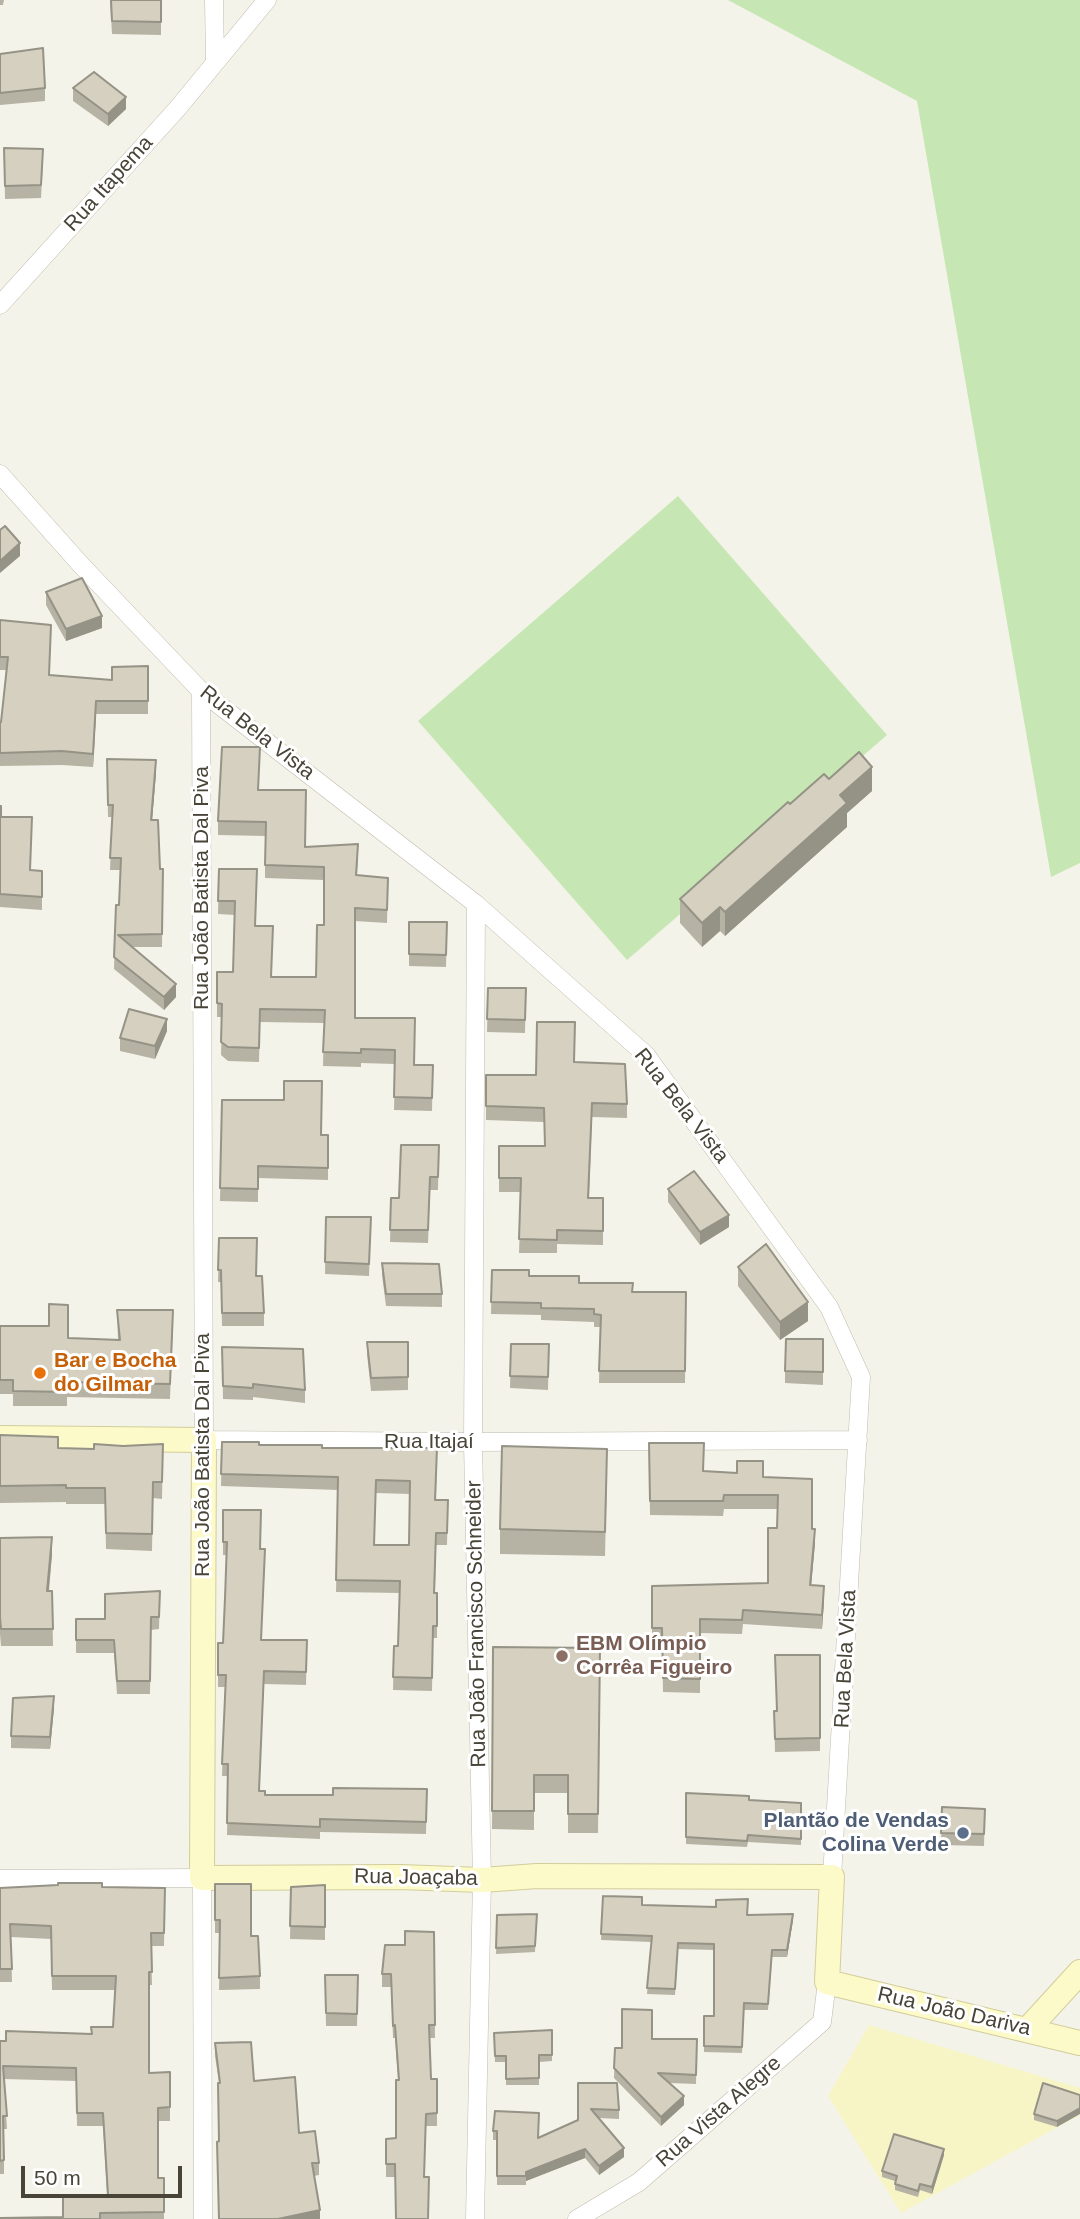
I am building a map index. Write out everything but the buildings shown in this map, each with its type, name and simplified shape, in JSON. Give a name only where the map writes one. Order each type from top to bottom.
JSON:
[{"type":"street","points":[[214,0],[215,61]]},
{"type":"street","name":"Rua Itapema","points":[[0,305],[177,109],[267,0]]},
{"type":"street","name":"Rua Bela Vista","points":[[0,474],[82,566],[201,691],[476,904],[646,1055],[829,1307],[861,1377],[827,1982]]},
{"type":"street","name":"Rua João Batista Dal Piva","points":[[201,691],[203,2219]]},
{"type":"street","name":"Rua João Francisco Schneider","points":[[475,2219],[482,1880],[473,1442],[476,904]]},
{"type":"street","name":"Rua Itajaí","points":[[0,1438],[473,1442],[858,1440]]},
{"type":"street","name":"Rua Joaçaba","points":[[0,1879],[401,1877],[482,1880],[550,1876],[832,1877]]},
{"type":"street","points":[[1028,2029],[1080,1972]]},
{"type":"street","name":"Rua João Dariva","points":[[827,1982],[1080,2043]]},
{"type":"street","name":"Rua Vista Alegre","points":[[577,2219],[639,2182],[822,2022],[827,1982]]},
{"type":"green space","points":[[728,0],[1080,0],[1080,863],[1051,877],[917,101]]},
{"type":"green space","points":[[678,496],[887,735],[627,960],[418,721]]},
{"type":"sand","points":[[869,2025],[1080,2088],[1080,2115],[901,2213],[828,2096]]},
{"type":"place","name":"Bar e Bocha do Gilmar","points":[[40,1373]]},
{"type":"place","name":"EBM Olímpio Corrêa Figueiro","points":[[562,1656]]},
{"type":"place","name":"Plantão de Vendas Colina Verde","points":[[963,1833]]}]
